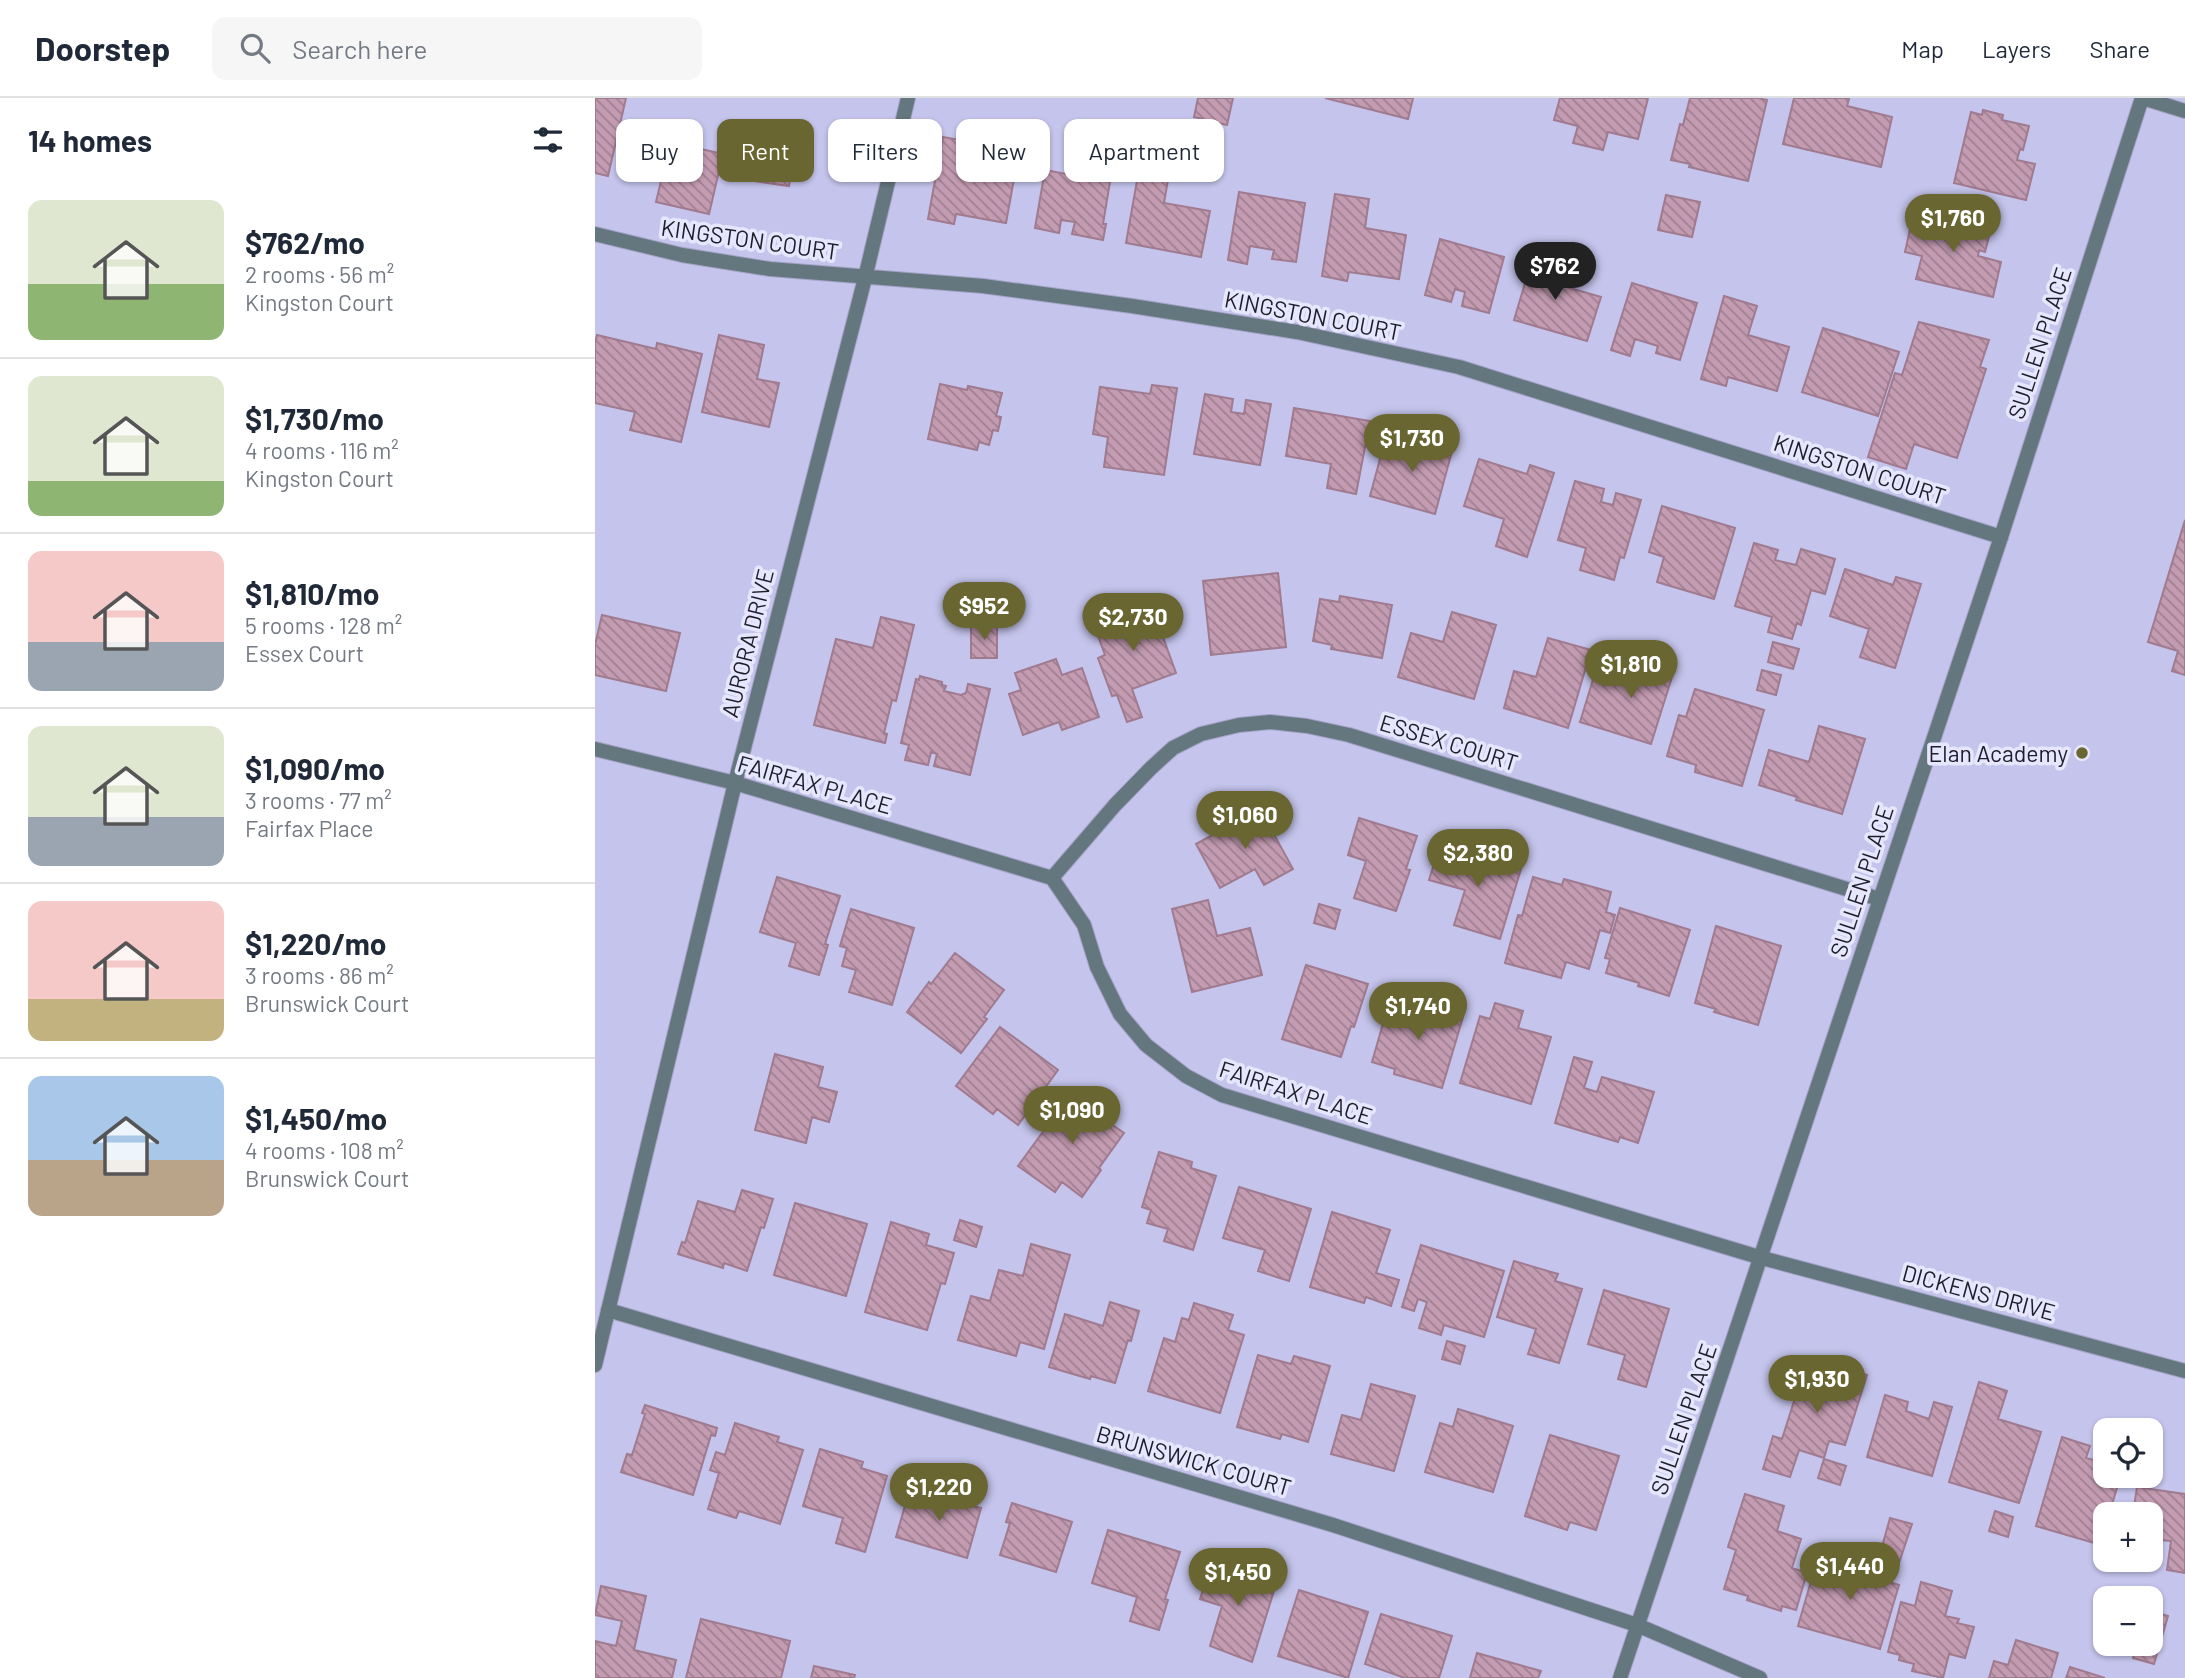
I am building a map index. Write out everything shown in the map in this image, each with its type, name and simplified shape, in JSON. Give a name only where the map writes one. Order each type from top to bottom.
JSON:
[{"type":"street","name":"AURORA DRIVE","points":[[595,1365],[735,783],[865,278],[908,98]]},
{"type":"street","points":[[2143,98],[2185,111]]},
{"type":"street","name":"SULLEN PLACE","points":[[1620,1678],[2001,537],[2143,98]]},
{"type":"street","name":"KINGSTON COURT","points":[[595,234],[682,255],[770,270],[983,286],[1297,332],[1459,367],[2001,537]]},
{"type":"street","name":"ESSEX COURT","points":[[1052,878],[1115,805],[1173,748],[1201,734],[1239,725],[1271,722],[1349,735],[1879,899]]},
{"type":"street","name":"FAIRFAX PLACE","points":[[595,749],[735,783],[1052,878],[1084,925],[1097,967],[1120,1014],[1146,1045],[1186,1076],[1222,1095],[1762,1258]]},
{"type":"street","name":"DICKENS DRIVE","points":[[1762,1258],[2185,1371]]},
{"type":"street","name":"BRUNSWICK COURT","points":[[608,1310],[1333,1525],[1637,1625],[1760,1678]]},
{"type":"building","points":[[595,98],[626,98],[621,119],[616,119],[616,141],[608,176],[595,173]]},
{"type":"building","points":[[1198,98],[1233,98],[1227,125],[1224,124],[1224,119],[1194,117]]},
{"type":"building","points":[[1325,98],[1413,98],[1408,119]]},
{"type":"building","points":[[1560,98],[1648,98],[1638,139],[1608,132],[1603,150],[1573,143],[1578,126],[1554,120]]},
{"type":"building","points":[[1690,98],[1767,100],[1748,181],[1671,160]]},
{"type":"building","points":[[1794,98],[1845,98],[1849,99],[1847,106],[1892,117],[1881,167],[1783,144]]},
{"type":"building","points":[[1983,110],[2003,115],[2002,120],[2029,126],[2023,150],[2020,149],[2017,160],[2035,164],[2026,200],[1954,183],[1971,112],[1982,115]]},
{"type":"building","points":[[943,137],[956,139],[956,182],[1013,182],[1006,223],[956,214],[954,224],[928,219],[935,182],[942,182]]},
{"type":"building","points":[[703,149],[717,153],[717,180],[709,214],[656,202],[661,182],[703,182]]},
{"type":"building","points":[[1050,171],[1064,174],[1064,182],[1110,182],[1103,240],[1072,234],[1075,222],[1061,220],[1059,233],[1035,228],[1043,182],[1050,182]]},
{"type":"building","points":[[761,182],[790,182],[789,186]]},
{"type":"building","points":[[1137,182],[1168,182],[1164,203],[1210,211],[1201,257],[1126,243]]},
{"type":"building","points":[[1239,192],[1305,203],[1296,262],[1272,259],[1274,250],[1250,246],[1247,264],[1228,260]]},
{"type":"building","points":[[1335,194],[1369,199],[1365,228],[1406,235],[1399,279],[1349,272],[1347,281],[1322,276]]},
{"type":"building","points":[[1666,195],[1700,202],[1692,237],[1658,230]]},
{"type":"building","points":[[1914,211],[1991,229],[1985,252],[1979,250],[1978,256],[2001,262],[1993,297],[1916,279],[1922,256],[1905,252]]},
{"type":"building","points":[[1440,239],[1504,257],[1489,313],[1462,306],[1465,292],[1455,289],[1451,302],[1425,295]]},
{"type":"building","points":[[1534,253],[1563,262],[1556,284],[1601,297],[1587,341],[1514,320]]},
{"type":"building","points":[[1632,283],[1697,303],[1680,360],[1656,353],[1658,346],[1635,339],[1630,356],[1611,350]]},
{"type":"building","points":[[1724,296],[1757,306],[1748,335],[1789,347],[1777,391],[1728,377],[1726,386],[1701,379]]},
{"type":"building","points":[[1919,322],[1989,340],[1980,367],[1986,369],[1957,458],[1914,444],[1906,469],[1868,457],[1895,373],[1902,375]]},
{"type":"building","points":[[1823,328],[1899,352],[1878,416],[1802,392]]},
{"type":"building","points":[[597,335],[656,349],[657,343],[702,354],[681,442],[630,430],[635,412],[595,403]]},
{"type":"building","points":[[719,335],[764,345],[757,379],[779,383],[769,427],[702,412]]},
{"type":"building","points":[[940,384],[1002,393],[996,416],[1001,417],[998,431],[993,430],[989,445],[979,442],[977,450],[928,439]]},
{"type":"building","points":[[1152,385],[1177,388],[1164,475],[1104,467],[1108,437],[1093,434],[1100,387],[1150,394]]},
{"type":"building","points":[[1205,394],[1233,399],[1231,412],[1244,414],[1246,400],[1271,404],[1260,465],[1194,454]]},
{"type":"building","points":[[1294,408],[1370,421],[1356,494],[1327,488],[1331,464],[1286,456]]},
{"type":"building","points":[[1387,433],[1411,439],[1408,449],[1430,455],[1434,438],[1454,444],[1435,514],[1370,496]]},
{"type":"building","points":[[1479,459],[1527,474],[1530,465],[1554,473],[1527,557],[1496,546],[1504,519],[1464,506]]},
{"type":"building","points":[[1575,481],[1604,489],[1601,502],[1613,505],[1616,493],[1641,500],[1624,558],[1620,557],[1614,580],[1580,570],[1586,548],[1558,540]]},
{"type":"building","points":[[1662,506],[1735,528],[1714,599],[1657,582],[1664,557],[1649,552]]},
{"type":"building","points":[[2185,520],[2185,675],[2172,671],[2178,651],[2148,642]]},
{"type":"building","points":[[1754,543],[1778,550],[1775,560],[1796,565],[1801,549],[1835,559],[1825,594],[1811,590],[1801,625],[1797,623],[1792,639],[1768,632],[1772,617],[1735,606]]},
{"type":"building","points":[[1845,569],[1893,585],[1896,577],[1921,584],[1895,668],[1860,657],[1869,629],[1830,616]]},
{"type":"building","points":[[1278,573],[1286,647],[1211,655],[1203,581]]},
{"type":"building","points":[[1148,596],[1176,673],[1132,689],[1142,717],[1127,722],[1117,695],[1112,696],[1098,658],[1105,655],[1095,628],[1109,622],[1105,612]]},
{"type":"building","points":[[1340,596],[1392,605],[1382,658],[1331,649],[1332,645],[1313,641],[1320,599],[1339,602]]},
{"type":"building","points":[[1452,612],[1496,625],[1474,699],[1398,677],[1411,633],[1443,642]]},
{"type":"building","points":[[602,615],[680,633],[666,691],[595,675],[595,645]]},
{"type":"building","points":[[881,617],[914,625],[896,701],[892,700],[884,733],[887,734],[885,743],[814,725],[836,639],[873,648]]},
{"type":"building","points":[[971,626],[997,626],[997,658],[971,658]]},
{"type":"building","points":[[1548,638],[1591,650],[1568,728],[1504,708],[1514,671],[1536,677]]},
{"type":"building","points":[[1773,642],[1799,649],[1793,669],[1768,662]]},
{"type":"building","points":[[1647,649],[1676,658],[1651,744],[1580,722],[1595,673],[1634,684]]},
{"type":"building","points":[[1056,659],[1062,675],[1082,668],[1099,717],[1062,730],[1059,722],[1023,735],[1009,694],[1021,690],[1015,673]]},
{"type":"building","points":[[1762,670],[1781,675],[1776,695],[1757,690]]},
{"type":"building","points":[[920,676],[942,682],[942,685],[946,686],[944,691],[961,695],[966,693],[968,684],[990,689],[970,775],[934,766],[937,754],[931,752],[928,765],[905,760],[909,745],[901,743],[916,679],[919,680]]},
{"type":"building","points":[[1695,689],[1764,710],[1742,786],[1695,772],[1696,765],[1667,756],[1679,715],[1686,717]]},
{"type":"building","points":[[1819,726],[1865,739],[1842,814],[1759,785],[1769,750],[1809,762]]},
{"type":"building","points":[[1260,809],[1293,869],[1264,885],[1255,869],[1220,888],[1196,844]]},
{"type":"building","points":[[1359,818],[1417,836],[1406,869],[1410,870],[1396,911],[1354,898],[1366,861],[1348,855]]},
{"type":"building","points":[[1440,845],[1521,869],[1500,939],[1454,925],[1465,890],[1429,880]]},
{"type":"building","points":[[777,877],[840,896],[825,944],[828,945],[819,975],[789,966],[796,943],[760,932]]},
{"type":"building","points":[[1533,877],[1562,885],[1564,879],[1611,892],[1606,912],[1615,915],[1610,933],[1600,930],[1589,969],[1566,962],[1561,978],[1505,963],[1518,915],[1522,916]]},
{"type":"building","points":[[1208,900],[1217,936],[1250,928],[1262,975],[1192,992],[1172,909]]},
{"type":"building","points":[[1319,904],[1340,910],[1335,929],[1314,923]]},
{"type":"building","points":[[1620,908],[1690,930],[1669,996],[1606,973],[1610,959],[1605,958]]},
{"type":"building","points":[[851,909],[914,928],[892,1005],[849,992],[856,970],[842,966],[847,948],[840,946]]},
{"type":"building","points":[[1716,926],[1781,946],[1758,1025],[1714,1012],[1716,1009],[1695,1003]]},
{"type":"building","points":[[955,953],[1004,990],[984,1017],[987,1019],[961,1053],[907,1012]]},
{"type":"building","points":[[1306,965],[1368,984],[1341,1057],[1282,1039]]},
{"type":"building","points":[[1390,999],[1463,1017],[1442,1088],[1394,1074],[1395,1069],[1372,1062]]},
{"type":"building","points":[[1495,1003],[1523,1011],[1518,1028],[1551,1037],[1531,1104],[1460,1083],[1480,1016],[1490,1019]]},
{"type":"building","points":[[1000,1027],[1058,1070],[1018,1125],[997,1109],[993,1114],[956,1086]]},
{"type":"building","points":[[775,1054],[823,1067],[818,1087],[837,1092],[829,1122],[812,1117],[806,1143],[755,1130]]},
{"type":"building","points":[[1574,1057],[1592,1062],[1584,1088],[1597,1092],[1602,1077],[1654,1092],[1638,1143],[1620,1137],[1618,1142],[1555,1123]]},
{"type":"building","points":[[1069,1089],[1106,1115],[1104,1119],[1124,1133],[1082,1197],[1062,1182],[1055,1192],[1018,1166],[1061,1107],[1058,1105]]},
{"type":"building","points":[[1159,1152],[1192,1162],[1191,1168],[1216,1176],[1193,1250],[1164,1241],[1168,1229],[1147,1223],[1151,1210],[1142,1207]]},
{"type":"building","points":[[1239,1187],[1311,1209],[1289,1281],[1258,1271],[1265,1250],[1223,1238]]},
{"type":"building","points":[[742,1190],[773,1199],[747,1271],[724,1263],[723,1268],[678,1254],[682,1242],[685,1243],[698,1201],[735,1212]]},
{"type":"building","points":[[795,1203],[867,1224],[846,1296],[774,1275]]},
{"type":"building","points":[[1332,1212],[1390,1230],[1376,1273],[1399,1280],[1391,1306],[1366,1297],[1364,1303],[1310,1287]]},
{"type":"building","points":[[960,1220],[982,1227],[976,1247],[954,1240]]},
{"type":"building","points":[[891,1222],[929,1234],[926,1245],[954,1253],[945,1284],[941,1283],[927,1330],[865,1312]]},
{"type":"building","points":[[1031,1244],[1070,1255],[1044,1349],[1020,1342],[1016,1356],[958,1340],[971,1296],[990,1301],[999,1270],[1023,1276]]},
{"type":"building","points":[[1421,1245],[1504,1271],[1484,1337],[1444,1325],[1441,1335],[1419,1328],[1427,1302],[1418,1299],[1414,1311],[1402,1307]]},
{"type":"building","points":[[1514,1261],[1558,1274],[1555,1281],[1582,1289],[1559,1363],[1528,1354],[1536,1329],[1497,1317]]},
{"type":"building","points":[[1604,1290],[1669,1309],[1646,1387],[1618,1379],[1625,1355],[1588,1344]]},
{"type":"building","points":[[1110,1302],[1139,1311],[1115,1383],[1049,1367],[1065,1314],[1103,1326]]},
{"type":"building","points":[[1194,1303],[1233,1315],[1228,1330],[1244,1335],[1220,1413],[1148,1391],[1164,1338],[1175,1342],[1182,1318],[1189,1320]]},
{"type":"building","points":[[1447,1341],[1465,1346],[1460,1364],[1442,1359]]},
{"type":"building","points":[[1258,1355],[1291,1364],[1294,1356],[1330,1366],[1308,1442],[1282,1434],[1280,1439],[1237,1427]]},
{"type":"building","points":[[1808,1357],[1867,1375],[1845,1445],[1829,1441],[1824,1458],[1799,1450],[1790,1477],[1763,1469],[1773,1436],[1782,1439]]},
{"type":"building","points":[[1979,1382],[2007,1391],[1998,1419],[2041,1432],[2019,1503],[1949,1482]]},
{"type":"building","points":[[1371,1384],[1415,1396],[1394,1471],[1331,1454],[1342,1415],[1361,1420]]},
{"type":"building","points":[[1885,1395],[1908,1402],[1906,1411],[1929,1419],[1934,1402],[1952,1407],[1932,1476],[1867,1457]]},
{"type":"building","points":[[645,1405],[717,1428],[715,1436],[711,1435],[693,1495],[621,1472],[627,1454],[632,1455],[645,1414],[642,1413]]},
{"type":"building","points":[[1458,1409],[1513,1426],[1493,1492],[1425,1472],[1440,1423],[1453,1427]]},
{"type":"building","points":[[735,1423],[779,1437],[777,1442],[803,1450],[780,1524],[739,1511],[736,1518],[708,1509],[719,1473],[710,1470],[716,1452],[725,1455]]},
{"type":"building","points":[[1550,1435],[1619,1456],[1596,1530],[1570,1522],[1567,1530],[1525,1516]]},
{"type":"building","points":[[2062,1437],[2090,1446],[2086,1458],[2093,1460],[2093,1488],[2117,1488],[2113,1502],[2093,1502],[2093,1543],[2036,1526]]},
{"type":"building","points":[[820,1449],[863,1462],[861,1468],[887,1476],[865,1552],[836,1543],[843,1518],[803,1506]]},
{"type":"building","points":[[1824,1459],[1846,1466],[1840,1485],[1818,1478]]},
{"type":"building","points":[[910,1488],[981,1508],[967,1558],[896,1537]]},
{"type":"building","points":[[2137,1488],[2185,1494],[2185,1573],[2167,1570],[2171,1541],[2163,1540],[2163,1502],[2135,1502]]},
{"type":"building","points":[[1745,1494],[1784,1506],[1777,1531],[1801,1539],[1792,1568],[1807,1573],[1796,1610],[1782,1606],[1781,1611],[1747,1600],[1748,1596],[1724,1589],[1736,1550],[1728,1547]]},
{"type":"building","points":[[1012,1503],[1072,1522],[1056,1572],[1000,1555],[1010,1523],[1006,1522]]},
{"type":"building","points":[[1995,1511],[2013,1517],[2008,1537],[1989,1531]]},
{"type":"building","points":[[1890,1518],[1912,1524],[1898,1566],[1878,1561]]},
{"type":"building","points":[[1108,1530],[1180,1552],[1165,1599],[1168,1600],[1159,1630],[1130,1621],[1137,1597],[1092,1583]]},
{"type":"building","points":[[1852,1555],[1886,1565],[1882,1580],[1899,1585],[1880,1649],[1798,1626],[1816,1564],[1847,1573]]},
{"type":"building","points":[[1212,1561],[1277,1581],[1252,1662],[1210,1646],[1222,1606],[1200,1599]]},
{"type":"building","points":[[1921,1582],[1952,1591],[1945,1616],[1959,1619],[1957,1623],[1974,1627],[1965,1658],[1949,1654],[1943,1678],[1912,1671],[1914,1664],[1899,1660],[1900,1655],[1888,1652],[1901,1602],[1915,1606]]},
{"type":"building","points":[[601,1586],[646,1596],[634,1650],[676,1660],[672,1678],[595,1678],[595,1641],[616,1646],[622,1621],[595,1615]]},
{"type":"building","points":[[1299,1590],[1368,1612],[1348,1678],[1278,1656]]},
{"type":"building","points":[[1381,1614],[1452,1636],[1439,1678],[1405,1678],[1365,1664]]},
{"type":"building","points":[[2163,1615],[2168,1616],[2163,1633]]},
{"type":"building","points":[[701,1619],[790,1641],[781,1678],[686,1678]]},
{"type":"building","points":[[2016,1640],[2058,1653],[2051,1678],[1989,1678],[1994,1661],[2008,1665]]},
{"type":"building","points":[[1477,1653],[1541,1671],[1538,1678],[1470,1678]]},
{"type":"building","points":[[2134,1656],[2156,1656],[2154,1664]]},
{"type":"building","points":[[814,1666],[855,1675],[854,1678],[811,1678]]},
{"type":"building","points":[[2070,1667],[2105,1678],[2066,1678]]},
{"type":"place","name":"Elan Academy","points":[[2082,753]]}]
